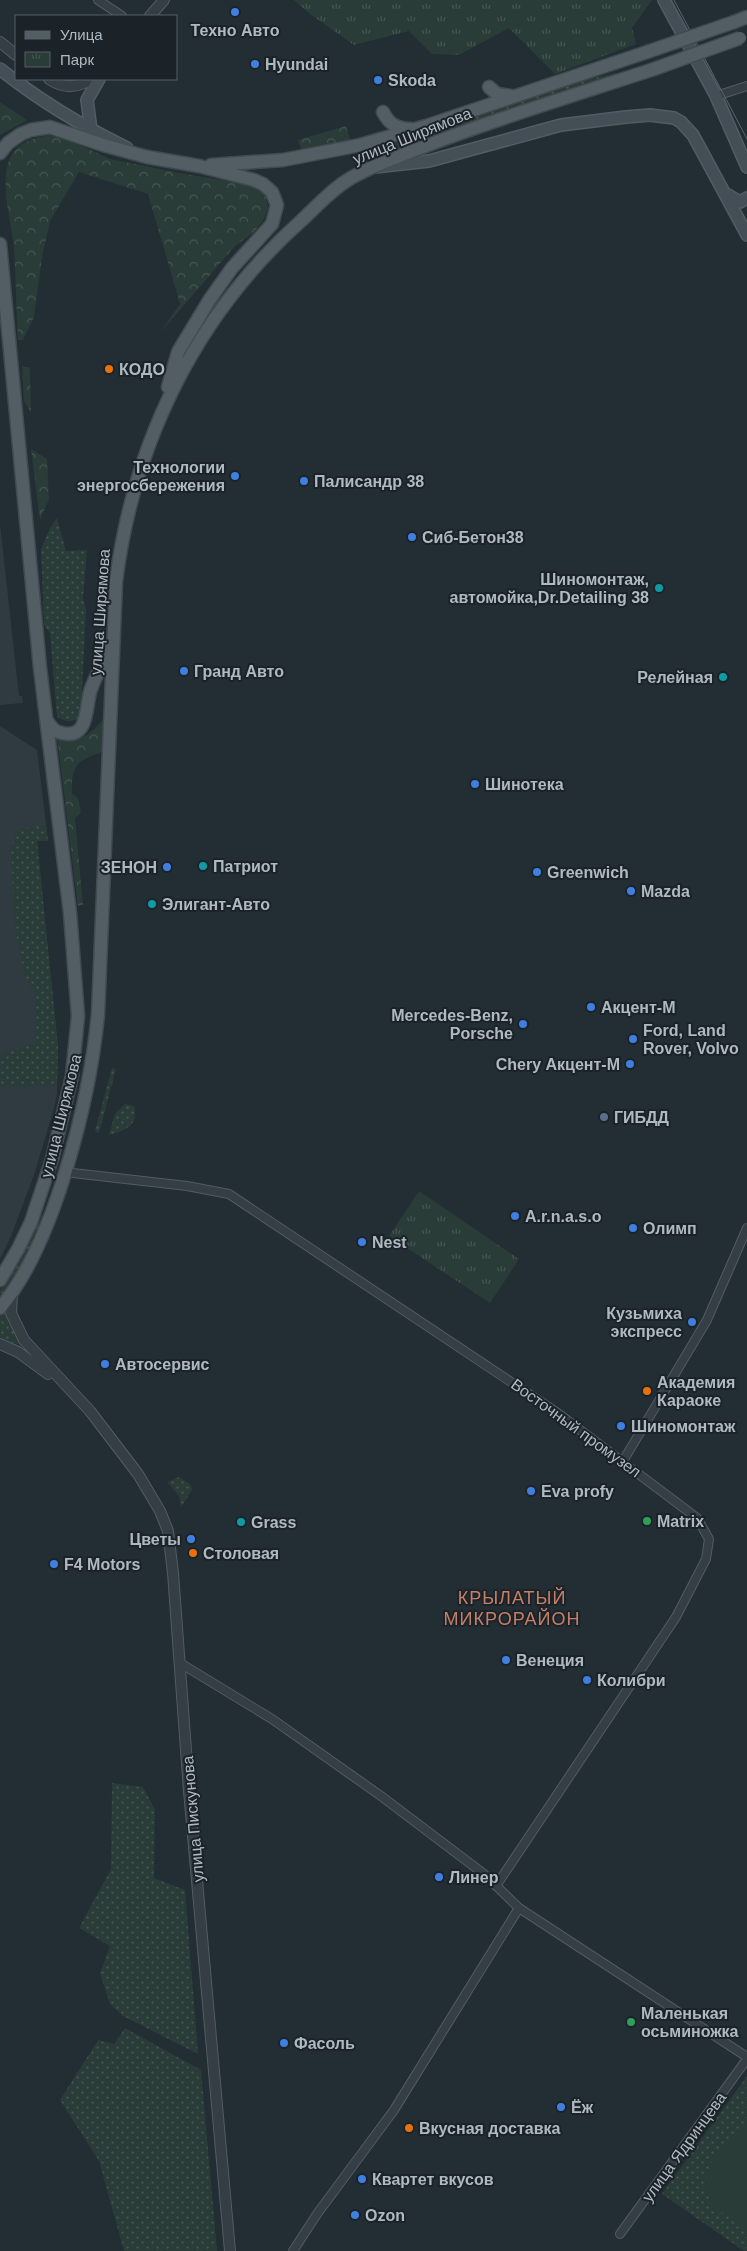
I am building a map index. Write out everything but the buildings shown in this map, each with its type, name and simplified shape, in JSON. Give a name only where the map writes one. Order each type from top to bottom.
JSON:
[{"type":"main road","points":[[664,0],[716,96],[735,135],[747,167]]},
{"type":"main road","points":[[199,166],[310,156],[360,145],[426,126],[747,17]]},
{"type":"main road","name":"улица Ширямова","points":[[0,1308],[12,1294],[38,1248],[64,1172],[89,1081],[98,1014],[113,639],[120,545],[137,475],[160,415],[198,345],[226,302],[254,266],[277,242],[350,178],[452,136],[744,37]]},
{"type":"main road","points":[[0,69],[40,99],[91,130],[147,157]]},
{"type":"main road","points":[[91,130],[87,100],[98,80]]},
{"type":"main road","points":[[490,86],[497,94],[511,96]]},
{"type":"main road","points":[[383,112],[386,119],[399,129],[426,126]]},
{"type":"main road","points":[[374,168],[430,161],[561,125],[626,116],[658,116],[677,119],[693,135],[747,236]]},
{"type":"main road","points":[[0,153],[8,143],[20,134],[50,127],[147,157],[199,166],[262,184],[275,196],[277,210],[272,224],[222,282],[178,352],[160,415]]},
{"type":"main road","points":[[724,193],[740,202],[747,198]]},
{"type":"main road","name":"улица Ширямова","points":[[0,244],[40,668],[70,913],[77,995],[76,1041],[65,1109],[42,1192],[18,1249],[0,1280]]},
{"type":"main road","points":[[48,722],[53,729],[62,733],[75,733],[80,729],[87,714],[89,693],[113,639]]},
{"type":"street","points":[[98,0],[120,15]]},
{"type":"street","points":[[151,15],[164,0]]},
{"type":"street","points":[[0,42],[15,53]]},
{"type":"street","points":[[50,80],[55,83],[77,87],[91,80]]},
{"type":"street","points":[[716,96],[747,86]]},
{"type":"street","name":"Восточный промузел","points":[[64,1172],[187,1186],[229,1194],[490,1367],[623,1461],[697,1518],[709,1539],[706,1559],[676,1617],[496,1886]]},
{"type":"street","points":[[623,1461],[707,1320],[747,1228]]},
{"type":"street","name":"улица Пискунова","points":[[12,1294],[11,1313],[24,1340],[90,1411],[138,1474],[160,1511],[168,1531],[230,2251]]},
{"type":"street","name":"улица Пискунова","points":[[0,1344],[34,1362],[90,1411]]},
{"type":"street","points":[[180,1663],[272,1719],[373,1791],[484,1874],[519,1908],[747,2058]]},
{"type":"street","points":[[293,2251],[394,2110],[519,1908]]},
{"type":"street","name":"улица Ядринцева","points":[[620,2234],[747,2058]]},
{"type":"shaded area","points":[[0,524],[19,696],[22,696],[23,703],[0,705]]},
{"type":"shaded area","points":[[0,726],[37,750],[48,841],[37,841],[58,1047],[57,1095],[53,1112],[34,1175],[11,1236],[0,1259]]},
{"type":"green space","points":[[294,0],[652,0],[632,28],[636,44],[555,74],[509,28],[459,55],[432,54],[409,31],[354,45],[310,14]]},
{"type":"green space","points":[[626,71],[592,85],[376,156],[375,150],[589,79]]},
{"type":"green space","points":[[0,102],[27,120],[0,135]]},
{"type":"green space","points":[[346,126],[351,142],[302,151],[298,140]]},
{"type":"green space","points":[[49,135],[67,139],[110,159],[252,185],[265,193],[268,208],[263,221],[254,232],[235,246],[160,333],[180,304],[148,194],[79,172],[50,221],[42,257],[34,317],[23,340],[18,340],[14,248],[6,192],[7,170],[9,160],[16,149],[26,142]]},
{"type":"green space","points":[[22,366],[30,368],[31,413],[24,401]]},
{"type":"green space","points":[[31,449],[47,459],[49,499],[40,520]]},
{"type":"green space","points":[[57,518],[66,551],[87,550],[83,599],[86,610],[81,708],[79,719],[70,721],[57,717],[50,633],[44,625],[41,549],[50,528]]},
{"type":"green space","points":[[105,717],[102,752],[81,762],[74,770],[73,776],[72,794],[78,798],[81,812],[75,818],[83,905],[78,906],[57,736],[71,740],[78,739],[90,733]]},
{"type":"green space","points":[[46,825],[48,841],[37,841],[58,1047],[57,1085],[0,1087],[1,1056],[20,1047],[36,1044],[35,993],[25,977],[15,927],[11,849],[16,833],[21,829]]},
{"type":"green space","points":[[112,1068],[116,1069],[99,1133],[95,1131]]},
{"type":"green space","points":[[125,1104],[134,1106],[135,1118],[125,1129],[109,1135],[115,1114]]},
{"type":"green space","points":[[419,1191],[519,1259],[490,1303],[389,1236]]},
{"type":"green space","points":[[43,1203],[34,1242],[0,1299],[0,1290],[11,1273]]},
{"type":"green space","points":[[4,1312],[22,1346],[0,1338],[0,1316]]},
{"type":"green space","points":[[179,1477],[191,1485],[192,1490],[181,1507],[179,1496],[167,1482]]},
{"type":"green space","points":[[112,1783],[143,1787],[155,1810],[154,1878],[185,1890],[198,2054],[123,2016],[110,2004],[100,1973],[110,1946],[79,1928],[111,1869]]},
{"type":"green space","points":[[125,2028],[201,2070],[217,2251],[124,2251],[99,2161],[60,2100],[98,2040],[114,2044]]},
{"type":"green space","points":[[747,2076],[747,2251],[744,2251],[662,2194]]},
{"type":"green space","points":[[747,2127],[747,2229],[715,2207],[708,2197],[706,2185],[708,2173],[720,2150],[737,2132]]},
{"type":"tram line","points":[[674,0],[747,139]]},
{"type":"place","name":"Техно Авто","points":[[235,12]]},
{"type":"place","name":"Hyundai","points":[[255,64]]},
{"type":"place","name":"Skoda","points":[[378,80]]},
{"type":"place","name":"КОДО","points":[[109,369]]},
{"type":"place","name":"Технологии энергосбережения","points":[[235,476]]},
{"type":"place","name":"Палисандр 38","points":[[304,481]]},
{"type":"place","name":"Сиб-Бетон38","points":[[412,537]]},
{"type":"place","name":"Шиномонтаж, автомойка,Dr.Detailing 38","points":[[659,588]]},
{"type":"place","name":"Гранд Авто","points":[[184,671]]},
{"type":"place","name":"Релейная","points":[[723,677]]},
{"type":"place","name":"Шинотека","points":[[475,784]]},
{"type":"place","name":"Патриот","points":[[203,866]]},
{"type":"place","name":"ЗЕНОН","points":[[167,867]]},
{"type":"place","name":"Greenwich","points":[[537,872]]},
{"type":"place","name":"Mazda","points":[[631,891]]},
{"type":"place","name":"Элигант-Авто","points":[[152,904]]},
{"type":"place","name":"Акцент-М","points":[[591,1007]]},
{"type":"place","name":"Mercedes-Benz, Porsche","points":[[523,1024]]},
{"type":"place","name":"Ford, Land Rover, Volvo","points":[[633,1039]]},
{"type":"place","name":"Chery Акцент-М","points":[[630,1064]]},
{"type":"place","name":"ГИБДД","points":[[604,1117]]},
{"type":"place","name":"A.r.n.a.s.o","points":[[515,1216]]},
{"type":"place","name":"Олимп","points":[[633,1228]]},
{"type":"place","name":"Nest","points":[[362,1242]]},
{"type":"place","name":"Кузьмиха экспресс","points":[[692,1322]]},
{"type":"place","name":"Автосервис","points":[[105,1364]]},
{"type":"place","name":"Академия Караоке","points":[[647,1391]]},
{"type":"place","name":"Шиномонтаж","points":[[621,1426]]},
{"type":"place","name":"Eva profy","points":[[531,1491]]},
{"type":"place","name":"Matrix","points":[[647,1521]]},
{"type":"place","name":"Grass","points":[[241,1522]]},
{"type":"place","name":"Цветы","points":[[191,1539]]},
{"type":"place","name":"Столовая","points":[[193,1553]]},
{"type":"place","name":"F4 Motors","points":[[54,1564]]},
{"type":"place","name":"Венеция","points":[[506,1660]]},
{"type":"place","name":"Колибри","points":[[587,1680]]},
{"type":"place","name":"Линер","points":[[439,1877]]},
{"type":"place","name":"Маленькая осьминожка","points":[[631,2022]]},
{"type":"place","name":"Фасоль","points":[[284,2043]]},
{"type":"place","name":"Ёж","points":[[561,2107]]},
{"type":"place","name":"Вкусная доставка","points":[[409,2128]]},
{"type":"place","name":"Квартет вкусов","points":[[362,2179]]},
{"type":"place","name":"Ozon","points":[[355,2215]]},
{"type":"district","name":"КРЫЛАТЫЙ МИКРОРАЙОН","points":[[512,1608]]}]
